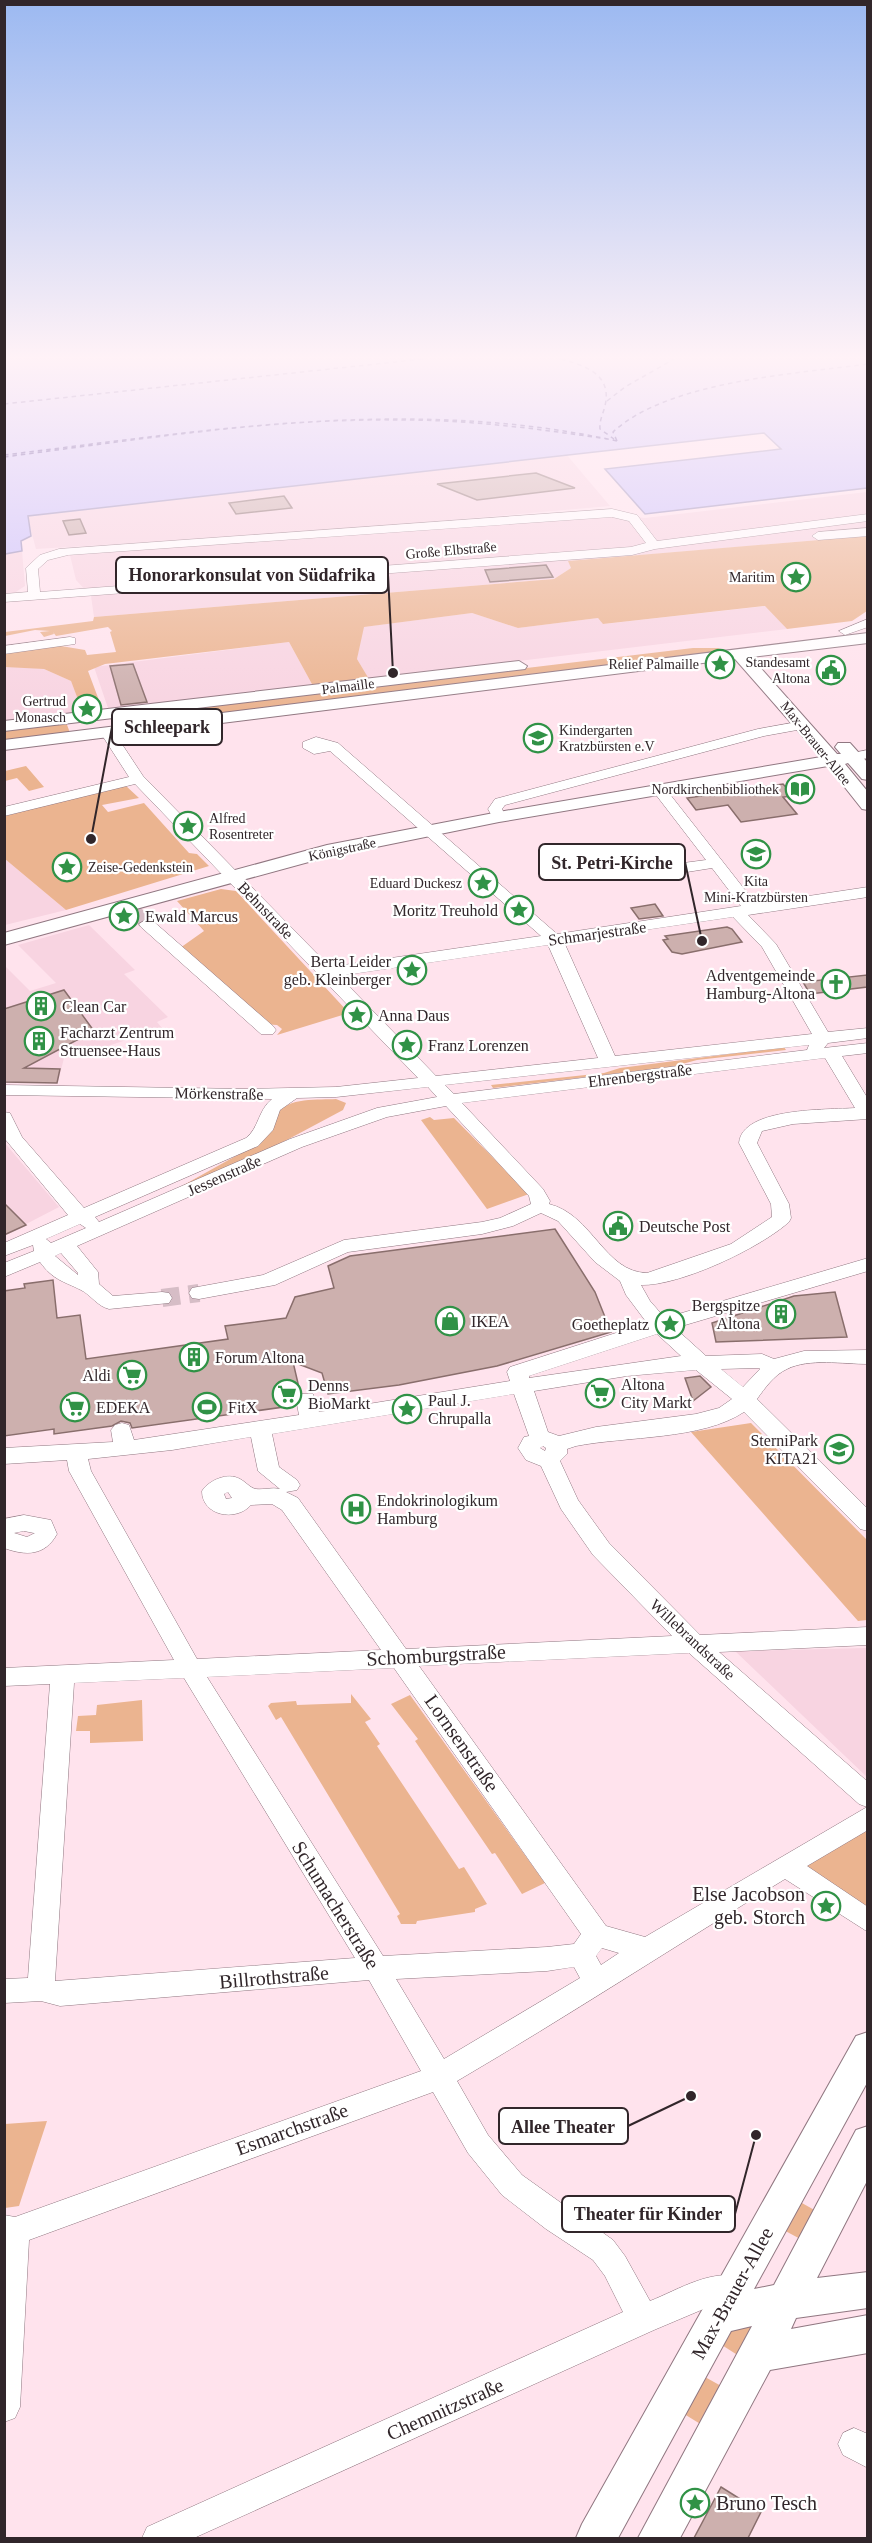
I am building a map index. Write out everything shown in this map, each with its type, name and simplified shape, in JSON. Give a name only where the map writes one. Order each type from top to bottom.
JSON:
[{"type":"main road","name":"Palmaille","points":[[4,726],[698,645],[863,631]]},
{"type":"main road","name":"Palmaille","points":[[4,745],[743,653],[783,650],[863,631]]},
{"type":"main road","name":"Palmaille","points":[[743,653],[764,639]]},
{"type":"main road","name":"Max-Brauer-Allee","points":[[698,645],[743,653],[777,673],[863,763]]},
{"type":"main road","points":[[777,673],[770,660],[773,655],[783,650]]},
{"type":"main road","name":"Max-Brauer-Allee","points":[[743,653],[867,805]]},
{"type":"main road","points":[[81,717],[96,723],[106,732]]},
{"type":"main road","name":"Königstraße","points":[[4,939],[136,913],[232,875],[431,830],[685,786],[863,763]]},
{"type":"main road","name":"Max-Brauer-Allee","points":[[596,2538],[867,2047]]},
{"type":"main road","points":[[658,2538],[758,2353],[867,2142]]},
{"type":"main road","points":[[727,2302],[784,2301],[867,2290]]},
{"type":"main road","points":[[758,2353],[867,2334]]},
{"type":"street","points":[[34,595],[32,568],[38,561],[54,554],[92,550],[612,513],[633,518],[654,545]]},
{"type":"street","name":"Große Elbstraße","points":[[4,598],[632,551],[654,545],[867,517]]},
{"type":"street","points":[[680,542],[723,543],[867,532]]},
{"type":"street","points":[[4,650],[70,641]]},
{"type":"street","points":[[499,817],[495,809],[500,802],[763,732],[803,725]]},
{"type":"street","name":"Behnstraße","points":[[106,732],[138,779],[449,1099],[537,1193],[541,1201],[539,1207]]},
{"type":"street","points":[[333,746],[554,939],[609,1063]]},
{"type":"street","points":[[4,812],[138,779]]},
{"type":"street","points":[[199,1293],[268,1281],[344,1246],[482,1228],[539,1207],[565,1217],[615,1270],[629,1278],[648,1279],[742,1246],[766,1232],[782,1218],[780,1204],[748,1143],[749,1135],[754,1128],[772,1122],[867,1113],[826,1046],[817,1024],[716,863],[660,791]]},
{"type":"street","points":[[668,870],[716,863]]},
{"type":"street","name":"Schmarjestraße","points":[[326,973],[867,892]]},
{"type":"street","points":[[136,913],[267,1030]]},
{"type":"street","points":[[826,1046],[859,1034]]},
{"type":"street","name":"Ehrenbergstraße","points":[[449,1099],[458,1087],[804,1056],[826,1046]]},
{"type":"street","name":"Ehrenbergstraße","points":[[432,1083],[482,1085],[609,1063],[826,1046],[867,1048]]},
{"type":"street","name":"Mörkenstraße","points":[[4,1090],[292,1094],[432,1083]]},
{"type":"street","points":[[469,1121],[472,1102],[482,1085]]},
{"type":"street","points":[[336,1092],[348,1097],[354,1105],[346,1124]]},
{"type":"street","name":"Jessenstraße","points":[[4,1250],[252,1142],[263,1132],[273,1105],[292,1094]]},
{"type":"street","name":"Jessenstraße","points":[[4,1271],[346,1124],[403,1107],[449,1099]]},
{"type":"street","points":[[4,1117],[14,1139],[80,1217],[88,1222],[107,1227]]},
{"type":"street","points":[[43,1233],[41,1249],[44,1254],[69,1279],[89,1286],[109,1303],[162,1298]]},
{"type":"street","points":[[65,1245],[88,1272],[89,1286]]},
{"type":"street","points":[[524,1392],[518,1372],[701,1313],[867,1264]]},
{"type":"street","points":[[629,1278],[633,1291],[687,1353],[703,1363],[742,1398],[867,1522]]},
{"type":"street","points":[[548,1447],[584,1436],[714,1417],[735,1409],[742,1398],[773,1367],[798,1360],[867,1357]]},
{"type":"street","points":[[4,1456],[76,1453],[123,1440],[261,1438],[311,1420],[524,1392],[627,1370],[703,1363],[762,1361],[773,1367]]},
{"type":"street","name":"Willebrandstraße","points":[[524,1392],[569,1503],[601,1549],[693,1642],[867,1797]]},
{"type":"street","points":[[306,1399],[311,1420]]},
{"type":"street","points":[[261,1438],[269,1471],[289,1485]]},
{"type":"street","name":"Schumacherstraße","points":[[76,1453],[80,1471],[99,1500],[206,1694],[376,1968],[477,2144],[500,2172],[530,2199],[610,2257],[643,2319]]},
{"type":"street","name":"Lornsenstraße","points":[[244,1497],[276,1497],[290,1504],[400,1656],[589,1945],[596,1982]]},
{"type":"street","points":[[4,1527],[37,1524],[43,1526],[46,1534],[39,1542],[24,1546],[4,1537]]},
{"type":"street","name":"Schomburgstraße","points":[[4,1677],[693,1642],[867,1636]]},
{"type":"street","points":[[41,1989],[63,1674]]},
{"type":"street","name":"Esmarchstraße","points":[[10,2230],[438,2076],[569,2001],[647,1949],[867,1817]]},
{"type":"street","points":[[786,1866],[867,1921]]},
{"type":"street","points":[[589,1945],[647,1949]]},
{"type":"street","name":"Billrothstraße","points":[[4,1991],[41,1989],[60,1994],[376,1968],[547,1959],[589,1945]]},
{"type":"street","points":[[4,2407],[10,2230]]},
{"type":"street","name":"Chemnitzstraße","points":[[158,2538],[643,2319],[705,2294],[727,2302]]},
{"type":"shaded area","points":[[5,478],[368,478],[28,516],[31,536],[21,541],[22,551],[5,554]]},
{"type":"shaded area","points":[[360,478],[586,478],[610,506],[314,532],[36,549],[27,516]]},
{"type":"shaded area","points":[[613,478],[867,478],[867,488],[645,514]]},
{"type":"shaded area","points":[[867,492],[867,536],[569,561],[571,568],[554,579],[94,617],[91,596],[76,580],[70,555],[614,515],[645,518]]},
{"type":"shaded area","points":[[867,536],[867,611],[852,621],[787,629],[765,606],[603,624],[598,618],[518,628],[472,613],[364,627],[357,659],[369,679],[313,686],[289,642],[105,664],[88,671],[103,711],[83,713],[71,681],[44,669],[5,667],[5,652],[55,645],[85,650],[87,655],[116,652],[110,632],[112,631],[108,627],[56,636],[53,632],[54,634],[44,637],[40,632],[50,631],[35,630],[5,636],[5,632],[93,621],[94,617],[554,579],[571,568],[568,561]]},
{"type":"shaded area","points":[[22,551],[25,586],[14,593],[5,594],[4,554]]},
{"type":"shaded area","points":[[766,606],[787,629],[369,679],[357,659],[363,627],[472,613],[518,628],[598,618],[604,624]]},
{"type":"shaded area","points":[[289,642],[313,686],[109,711],[94,667]]},
{"type":"shaded area","points":[[693,648],[720,648],[710,653],[115,728],[110,718]]},
{"type":"shaded area","points":[[4,667],[44,669],[71,681],[83,713],[5,722]]},
{"type":"shaded area","points":[[66,722],[70,733],[5,741],[4,729]]},
{"type":"shaded area","points":[[26,766],[44,787],[29,791],[17,778],[5,781],[5,771]]},
{"type":"shaded area","points":[[125,785],[139,798],[102,805],[108,812],[144,803],[189,853],[197,854],[209,866],[66,910],[5,859],[5,816]]},
{"type":"shaded area","points":[[5,859],[66,910],[5,925]]},
{"type":"shaded area","points":[[221,889],[236,891],[349,1013],[277,1035],[282,1029],[277,1025],[263,1024],[180,948],[204,931],[177,901]]},
{"type":"shaded area","points":[[89,925],[135,970],[124,974],[168,1017],[157,1022],[162,1028],[87,1053],[65,1054],[58,1082],[5,1081],[4,965],[30,991],[56,983],[18,945]]},
{"type":"shaded area","points":[[784,1047],[786,1050],[697,1060],[671,1067],[493,1088],[491,1085],[604,1073],[620,1068]]},
{"type":"shaded area","points":[[336,1099],[346,1103],[343,1110],[255,1157],[183,1188],[180,1187],[261,1142],[278,1114],[288,1105],[304,1100]]},
{"type":"shaded area","points":[[430,1117],[434,1120],[454,1118],[529,1194],[487,1209],[421,1120]]},
{"type":"shaded area","points":[[4,1142],[59,1207],[5,1235],[4,1235]]},
{"type":"shaded area","points":[[751,1423],[867,1540],[867,1620],[858,1621],[691,1432]]},
{"type":"shaded area","points":[[867,1648],[867,1777],[735,1651]]},
{"type":"shaded area","points":[[351,1694],[371,1719],[365,1722],[380,1744],[377,1746],[459,1869],[464,1867],[487,1904],[475,1909],[475,1912],[417,1921],[416,1924],[401,1924],[397,1916],[400,1914],[281,1717],[276,1720],[268,1706],[271,1703],[296,1701],[297,1705],[351,1703]]},
{"type":"shaded area","points":[[410,1695],[545,1883],[522,1894],[495,1853],[492,1854],[415,1741],[418,1739],[391,1704]]},
{"type":"shaded area","points":[[142,1700],[143,1741],[90,1743],[90,1731],[76,1731],[78,1716],[96,1715],[97,1705]]},
{"type":"shaded area","points":[[867,1828],[867,1907],[807,1866]]},
{"type":"shaded area","points":[[47,2121],[19,2206],[5,2208],[5,2124]]},
{"type":"shaded area","points":[[793,2198],[818,2212],[804,2241],[778,2227]]},
{"type":"shaded area","points":[[759,2322],[739,2356],[714,2340],[730,2329]]},
{"type":"shaded area","points":[[696,2372],[723,2387],[702,2425],[676,2409]]},
{"type":"building","points":[[494,478],[548,478],[575,488],[477,500],[437,484]]},
{"type":"building","points":[[284,496],[292,508],[236,514],[229,503]]},
{"type":"building","points":[[80,519],[86,533],[69,535],[63,521]]},
{"type":"building","points":[[546,565],[553,577],[490,582],[485,570]]},
{"type":"building","points":[[133,664],[147,702],[121,705],[110,666]]},
{"type":"building","points":[[783,784],[794,796],[783,797],[797,814],[741,822],[728,805],[696,810],[687,798]]},
{"type":"building","points":[[655,904],[663,916],[639,919],[631,908]]},
{"type":"building","points":[[727,927],[732,929],[742,942],[682,954],[672,952],[663,940],[668,939],[665,936]]},
{"type":"building","name":"Adventgemeinde Hamburg-Altona","points":[[867,975],[867,987],[810,994],[803,982]]},
{"type":"building","name":"Facharzt Zentrum Struensee-Haus","points":[[64,990],[94,1031],[24,1068],[60,1069],[57,1083],[4,1082],[4,1009]]},
{"type":"building","points":[[4,1203],[26,1225],[4,1235]]},
{"type":"building","points":[[555,1229],[595,1292],[611,1332],[497,1366],[399,1385],[328,1394],[322,1373],[293,1362],[300,1392],[290,1398],[291,1406],[132,1428],[130,1423],[121,1421],[112,1426],[54,1434],[54,1429],[4,1436],[4,1291],[25,1288],[24,1284],[53,1280],[57,1318],[80,1315],[86,1359],[228,1339],[225,1326],[286,1318],[295,1297],[334,1288],[328,1266],[350,1256]]},
{"type":"building","name":"Bergspitze Altona","points":[[835,1292],[847,1337],[716,1342],[712,1323],[794,1296]]},
{"type":"building","points":[[700,1376],[711,1387],[693,1401],[685,1378]]},
{"type":"building","points":[[721,2487],[761,2512],[748,2538],[694,2538]]},
{"type":"tunnel","points":[[135,912],[147,924]]},
{"type":"tunnel","points":[[162,1298],[199,1293]]},
{"type":"place","name":"Maritim","points":[[796,577]]},
{"type":"place","name":"Relief Palmaille","points":[[720,664]]},
{"type":"place","name":"Standesamt Altona","points":[[831,670]]},
{"type":"place","name":"Honorarkonsulat von Südafrika","points":[[393,673]]},
{"type":"place","name":"Gertrud Monasch","points":[[87,709]]},
{"type":"place","name":"Kindergarten Kratzbürsten e.V","points":[[538,738]]},
{"type":"place","name":"Nordkirchenbibliothek","points":[[800,789]]},
{"type":"place","name":"Alfred Rosentreter","points":[[188,826]]},
{"type":"place","name":"Schleepark","points":[[91,839]]},
{"type":"place","name":"Kita Mini-Kratzbürsten","points":[[756,854]]},
{"type":"place","name":"Zeise-Gedenkstein","points":[[67,867]]},
{"type":"place","name":"Eduard Duckesz","points":[[483,883]]},
{"type":"place","name":"Moritz Treuhold","points":[[519,910]]},
{"type":"place","name":"Ewald Marcus","points":[[124,916]]},
{"type":"place","name":"St. Petri-Kirche","points":[[702,941]]},
{"type":"place","name":"Berta Leider geb. Kleinberger","points":[[412,970]]},
{"type":"place","name":"Adventgemeinde Hamburg-Altona","points":[[836,984]]},
{"type":"place","name":"Clean Car","points":[[41,1006]]},
{"type":"place","name":"Anna Daus","points":[[357,1015]]},
{"type":"place","name":"Facharzt Zentrum Struensee-Haus","points":[[39,1041]]},
{"type":"place","name":"Franz Lorenzen","points":[[407,1045]]},
{"type":"place","name":"Deutsche Post","points":[[618,1226]]},
{"type":"place","name":"Bergspitze Altona","points":[[781,1314]]},
{"type":"place","name":"IKEA","points":[[450,1321]]},
{"type":"place","name":"Goetheplatz","points":[[670,1324]]},
{"type":"place","name":"Forum Altona","points":[[194,1357]]},
{"type":"place","name":"Aldi","points":[[132,1375]]},
{"type":"place","name":"Altona City Markt","points":[[600,1393]]},
{"type":"place","name":"Denns BioMarkt","points":[[287,1394]]},
{"type":"place","name":"EDEKA","points":[[75,1407]]},
{"type":"place","name":"FitX","points":[[207,1407]]},
{"type":"place","name":"Paul J. Chrupalla","points":[[407,1409]]},
{"type":"place","name":"SterniPark KITA21","points":[[839,1449]]},
{"type":"place","name":"Endokrinologikum Hamburg","points":[[356,1509]]},
{"type":"place","name":"Else Jacobson geb. Storch","points":[[826,1906]]},
{"type":"place","name":"Allee Theater","points":[[691,2096]]},
{"type":"place","name":"Theater für Kinder","points":[[756,2135]]},
{"type":"place","name":"Bruno Tesch","points":[[695,2503]]}]
